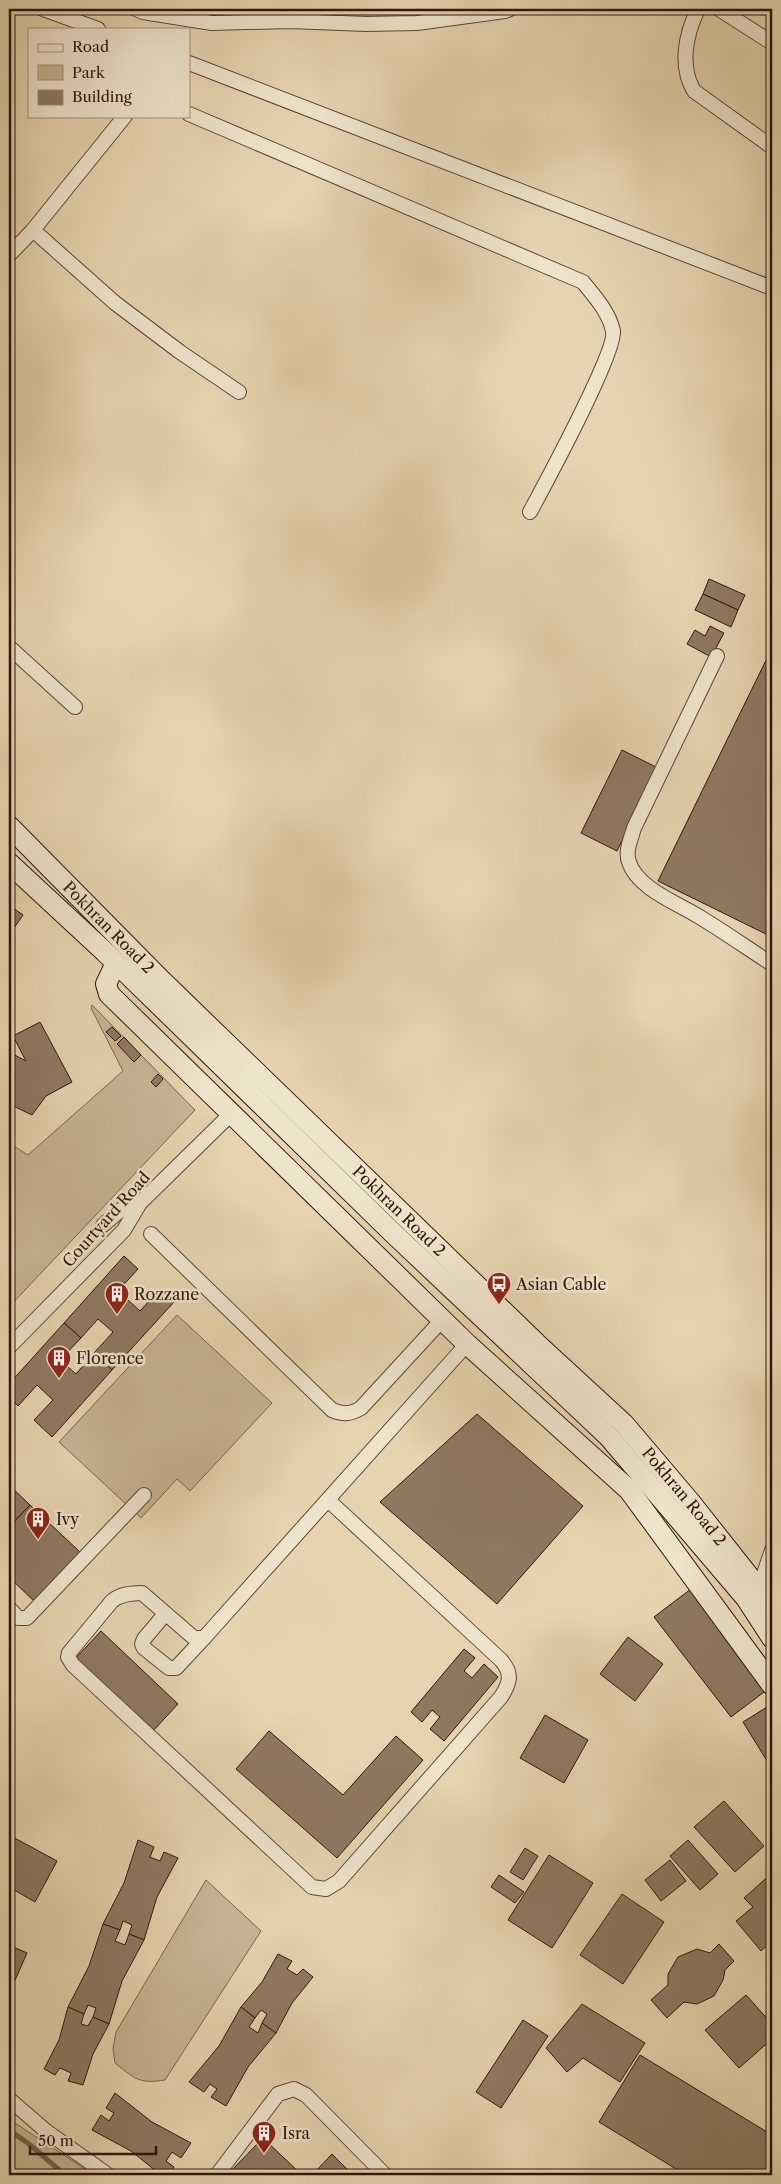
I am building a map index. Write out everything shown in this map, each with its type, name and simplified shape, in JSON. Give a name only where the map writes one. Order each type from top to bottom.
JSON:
[{"type":"main road","name":"Pokhran Road 2","points":[[9,826],[217,1034],[536,1343],[624,1424],[691,1503],[752,1593],[772,1638]]},
{"type":"main road","name":"Pokhran Road 2","points":[[9,863],[116,963],[394,1234],[608,1437],[752,1593],[772,1609]]},
{"type":"main road","points":[[116,963],[106,984],[108,994],[467,1344],[628,1490],[772,1685]]},
{"type":"street","points":[[43,9],[95,28]]},
{"type":"street","points":[[136,9],[143,12],[212,23],[290,21],[366,24],[417,23],[510,9]]},
{"type":"street","points":[[698,9],[689,30],[685,63],[687,79],[694,91],[772,147]]},
{"type":"street","points":[[719,9],[772,43]]},
{"type":"street","points":[[190,63],[772,288]]},
{"type":"street","points":[[190,114],[583,282],[603,307],[614,333],[604,367],[530,512]]},
{"type":"street","points":[[9,255],[34,230],[123,118]]},
{"type":"street","points":[[34,230],[115,303],[180,352],[239,392]]},
{"type":"street","points":[[9,646],[75,707]]},
{"type":"street","points":[[717,656],[634,828],[628,846],[629,862],[638,877],[657,893],[698,916],[772,964]]},
{"type":"street","name":"Courtyard Road","points":[[9,1347],[124,1230],[140,1203],[230,1114]]},
{"type":"street","points":[[103,1225],[122,1209],[140,1203]]},
{"type":"street","points":[[151,1234],[332,1410],[342,1414],[353,1413],[362,1408],[442,1320]]},
{"type":"street","points":[[165,1614],[142,1644],[144,1648],[169,1668],[176,1668],[467,1344]]},
{"type":"street","points":[[9,1608],[18,1618],[27,1618],[144,1496]]},
{"type":"street","points":[[204,1638],[194,1638],[142,1593],[118,1596],[69,1653],[70,1662],[312,1887],[326,1889],[339,1882],[501,1697],[510,1678],[508,1669],[501,1660],[328,1500]]},
{"type":"street","points":[[752,1593],[772,1550]]},
{"type":"street","points":[[216,2175],[278,2094],[294,2089],[306,2095],[385,2175]]},
{"type":"street","points":[[9,2099],[46,2131],[108,2175]]},
{"type":"green space","points":[[92,1005],[195,1110],[9,1307],[9,1143],[28,1155],[123,1071],[91,1008]]},
{"type":"green space","points":[[177,1315],[272,1403],[190,1491],[177,1479],[141,1518],[59,1442]]},
{"type":"green space","points":[[206,1880],[261,1931],[165,2080],[143,2081],[115,2063],[113,2049],[116,2032]]},
{"type":"green space","points":[[9,2119],[94,2175],[9,2175]]},
{"type":"building","points":[[709,579],[745,595],[738,610],[703,594]]},
{"type":"building","points":[[703,594],[738,610],[731,627],[695,610]]},
{"type":"building","points":[[710,626],[724,633],[711,657],[687,644],[695,630],[705,636]]},
{"type":"building","points":[[772,648],[771,766],[772,937],[658,881]]},
{"type":"building","points":[[622,750],[658,768],[617,851],[581,833]]},
{"type":"building","points":[[9,905],[23,915],[10,934],[9,934]]},
{"type":"building","points":[[40,1022],[72,1082],[46,1096],[32,1115],[9,1104],[9,1052],[26,1061],[13,1036]]},
{"type":"building","points":[[112,1027],[121,1036],[115,1041],[106,1032]]},
{"type":"building","points":[[124,1037],[141,1055],[134,1062],[117,1044]]},
{"type":"building","points":[[158,1074],[163,1079],[156,1087],[151,1082]]},
{"type":"building","name":"Rozzane","points":[[124,1256],[138,1269],[118,1291],[140,1311],[160,1289],[174,1302],[112,1370],[94,1353],[113,1332],[98,1319],[81,1338],[64,1323]]},
{"type":"building","name":"Florence","points":[[64,1323],[81,1338],[60,1360],[76,1374],[94,1353],[112,1370],[52,1437],[34,1420],[53,1400],[37,1385],[18,1406],[9,1397],[9,1384]]},
{"type":"building","points":[[477,1414],[583,1506],[497,1604],[380,1502]]},
{"type":"building","points":[[9,1485],[30,1505],[9,1527]]},
{"type":"building","name":"Ivy","points":[[30,1505],[81,1553],[35,1602],[9,1577],[9,1527]]},
{"type":"building","points":[[691,1589],[768,1689],[731,1717],[654,1617]]},
{"type":"building","points":[[101,1631],[178,1704],[152,1732],[74,1660]]},
{"type":"building","points":[[628,1637],[663,1664],[635,1701],[600,1674]]},
{"type":"building","points":[[464,1649],[475,1658],[464,1671],[472,1678],[484,1664],[498,1677],[444,1741],[430,1729],[440,1717],[432,1710],[422,1722],[411,1712]]},
{"type":"building","points":[[772,1704],[772,1769],[743,1722]]},
{"type":"building","points":[[545,1715],[588,1740],[564,1783],[520,1758]]},
{"type":"building","points":[[269,1731],[343,1795],[396,1736],[423,1760],[337,1858],[236,1769]]},
{"type":"building","points":[[724,1801],[764,1846],[735,1872],[694,1827]]},
{"type":"building","points":[[9,1835],[57,1861],[35,1902],[9,1887]]},
{"type":"building","points":[[138,1840],[154,1847],[150,1857],[160,1861],[164,1852],[178,1858],[157,1897],[144,1940],[129,1934],[132,1925],[123,1921],[120,1930],[103,1924],[124,1883]]},
{"type":"building","points":[[688,1840],[718,1874],[700,1890],[670,1856]]},
{"type":"building","points":[[525,1848],[538,1856],[523,1880],[510,1872]]},
{"type":"building","points":[[549,1855],[593,1883],[552,1948],[508,1920]]},
{"type":"building","points":[[670,1860],[686,1881],[661,1901],[645,1880]]},
{"type":"building","points":[[772,1873],[772,1941],[761,1951],[736,1921],[753,1907],[744,1898]]},
{"type":"building","points":[[499,1875],[524,1892],[515,1903],[491,1887]]},
{"type":"building","points":[[622,1894],[664,1922],[623,1984],[580,1955]]},
{"type":"building","points":[[103,1924],[120,1930],[115,1941],[125,1945],[129,1934],[144,1940],[122,1981],[109,2024],[93,2017],[96,2008],[88,2005],[84,2014],[68,2007],[89,1966]]},
{"type":"building","points":[[719,1944],[734,1961],[725,1970],[723,1980],[714,1996],[697,2004],[684,2002],[667,2018],[651,2000],[668,1985],[668,1974],[678,1957],[697,1949],[710,1953]]},
{"type":"building","points":[[9,1945],[27,1953],[9,1994]]},
{"type":"building","points":[[278,1954],[292,1961],[287,1969],[297,1975],[303,1969],[313,1977],[292,2003],[276,2033],[262,2023],[267,2014],[261,2010],[255,2018],[241,2007],[262,1982]]},
{"type":"building","points":[[746,1995],[772,2024],[772,2039],[739,2068],[705,2030]]},
{"type":"building","points":[[582,2004],[645,2043],[620,2082],[583,2058],[567,2072],[546,2048]]},
{"type":"building","points":[[68,2007],[84,2014],[81,2024],[88,2026],[93,2017],[109,2024],[93,2054],[83,2085],[68,2081],[71,2073],[60,2068],[55,2075],[44,2069],[59,2040]]},
{"type":"building","points":[[241,2007],[255,2018],[249,2027],[258,2033],[262,2023],[276,2033],[248,2067],[226,2106],[211,2097],[217,2089],[210,2084],[204,2092],[189,2082],[219,2046]]},
{"type":"building","points":[[523,2020],[548,2036],[501,2108],[476,2092]]},
{"type":"building","points":[[640,2055],[772,2135],[767,2175],[686,2175],[599,2122]]},
{"type":"building","points":[[115,2093],[152,2122],[191,2143],[181,2158],[172,2152],[166,2161],[174,2167],[169,2175],[161,2175],[131,2151],[92,2130],[101,2115],[109,2121],[114,2113],[106,2108]]},
{"type":"building","name":"Isra","points":[[263,2138],[302,2175],[238,2175],[232,2170]]},
{"type":"building","points":[[332,2154],[353,2175],[312,2175]]},
{"type":"waterway","points":[[9,2130],[29,2144],[65,2175]]},
{"type":"place","name":"Asian Cable","points":[[499,1305]]},
{"type":"place","name":"Rozzane","points":[[117,1315]]},
{"type":"place","name":"Florence","points":[[59,1379]]},
{"type":"place","name":"Ivy","points":[[38,1540]]},
{"type":"place","name":"Isra","points":[[264,2154]]}]
